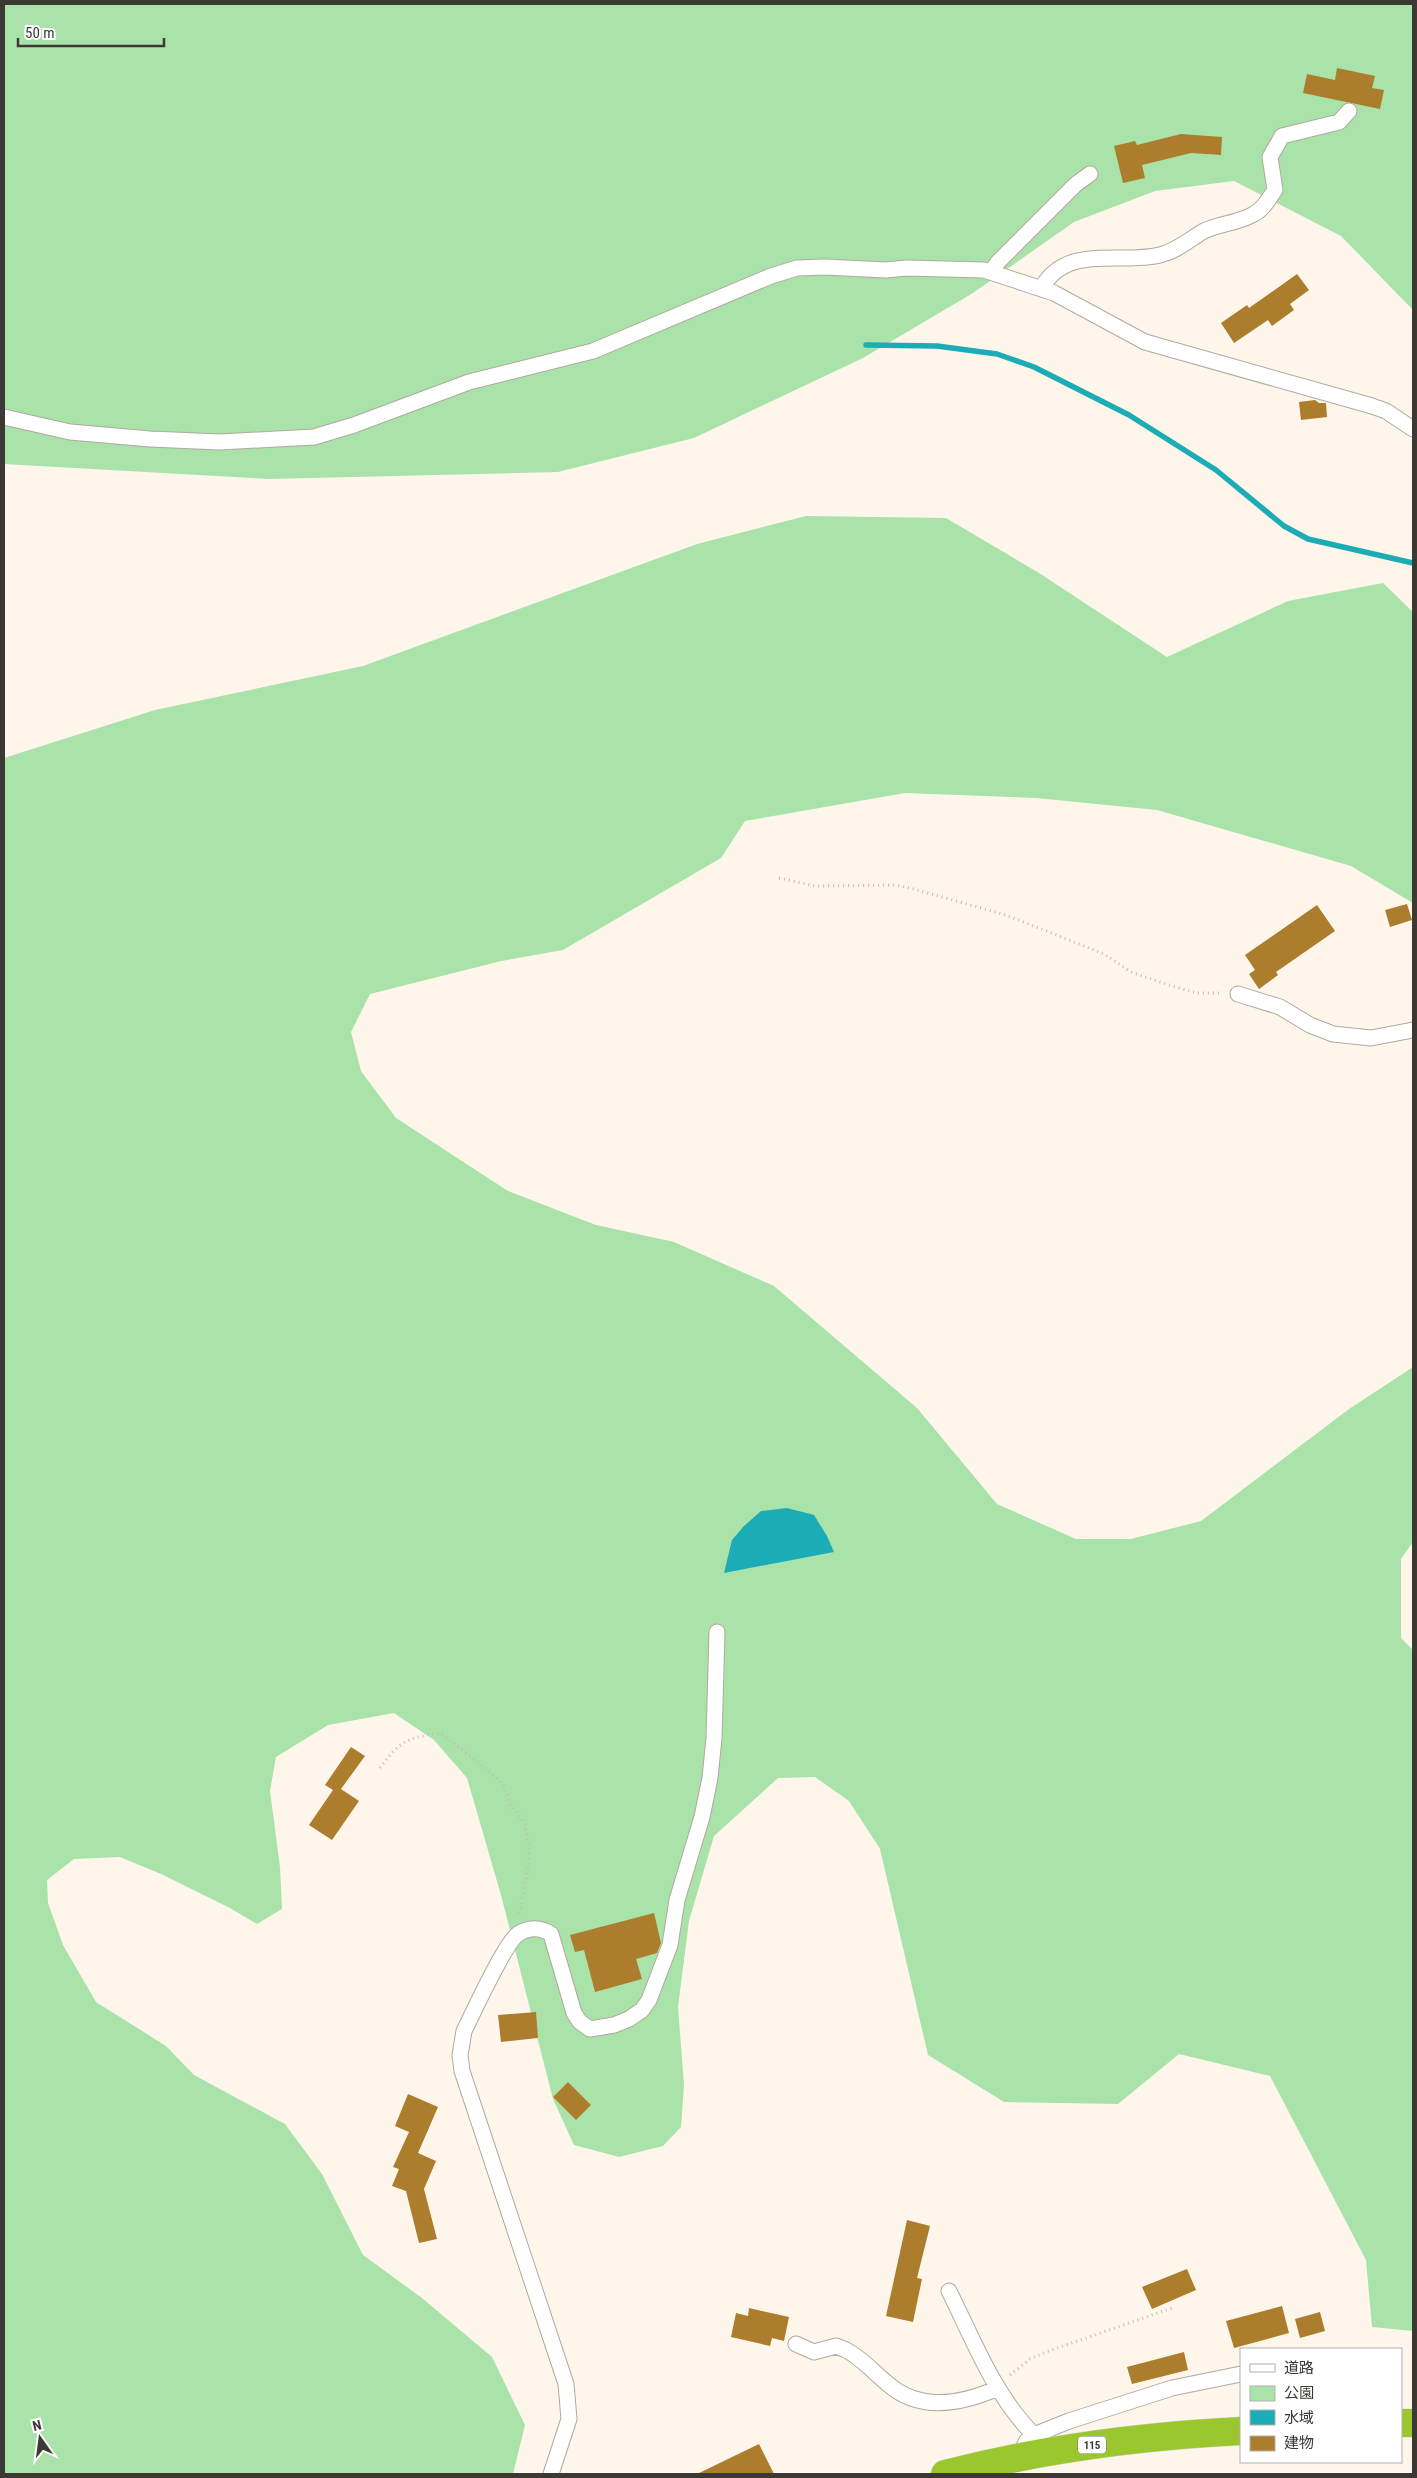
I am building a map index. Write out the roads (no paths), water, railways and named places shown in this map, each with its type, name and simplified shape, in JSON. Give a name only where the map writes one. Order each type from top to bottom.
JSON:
[{"type":"highway","name":"115","points":[[945,2474],[1027,2446],[1240,2431]]},
{"type":"street","points":[[1042,289],[1048,277],[1058,268],[1071,262],[1098,258],[1162,254],[1216,226],[1252,215],[1263,207],[1275,190],[1270,157],[1282,136],[1339,122],[1349,111]]},
{"type":"street","points":[[991,272],[998,262],[1076,184],[1090,174]]},
{"type":"street","points":[[4,417],[70,432],[150,439],[267,441],[314,437],[354,425],[469,382],[593,351],[741,288],[797,268],[825,267],[886,270],[946,268],[991,272],[1042,289],[1145,342],[1372,406],[1386,411],[1413,429]]},
{"type":"street","points":[[1238,994],[1280,1007],[1310,1025],[1333,1034],[1370,1038],[1413,1030]]},
{"type":"street","points":[[551,2474],[569,2419],[566,2384],[516,2228],[462,2071],[460,2055],[464,2031],[506,1950],[518,1934],[530,1929],[544,1929],[551,1934],[574,2013],[580,2022],[590,2029],[614,2025],[629,2019],[642,2010],[649,2000],[670,1945],[677,1900],[702,1817],[710,1778],[714,1738],[717,1632]]},
{"type":"street","points":[[949,2291],[998,2388],[1023,2424],[1027,2446],[1078,2418],[1172,2388],[1240,2374]]},
{"type":"street","points":[[796,2344],[814,2352],[836,2346],[846,2350],[901,2393],[931,2403],[959,2401],[979,2396],[998,2388]]},
{"type":"water","points":[[787,1508],[814,1515],[834,1552],[724,1573],[732,1540],[744,1526],[761,1511]]},
{"type":"waterway","points":[[866,345],[937,346],[997,354],[1034,367],[1129,415],[1216,470],[1284,526],[1308,539],[1413,563]]}]
